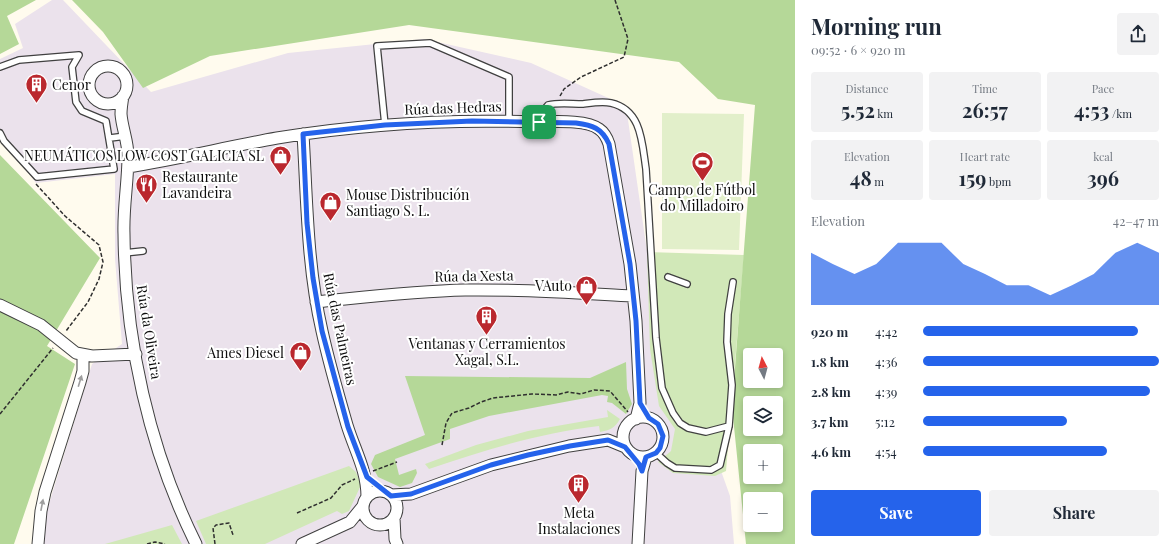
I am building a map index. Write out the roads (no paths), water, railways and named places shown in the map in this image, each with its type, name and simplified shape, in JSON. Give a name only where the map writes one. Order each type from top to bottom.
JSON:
[{"type":"street","name":"Rúa da Oliveira","points":[[121,115],[109,104],[97,101],[89,91],[90,78],[98,68],[111,66],[122,72],[127,85],[123,96],[121,115],[127,136],[128,167],[124,213],[124,253],[128,310],[147,411],[161,463],[196,544]]},
{"type":"street","points":[[109,104],[119,100],[123,96]]},
{"type":"street","name":"Rúa das Hedras","points":[[128,167],[303,134],[385,125],[509,121],[589,124],[599,129],[605,134],[609,144],[622,213],[633,296],[640,403],[634,420],[624,431]]},
{"type":"street","name":"Rúa das Palmeiras","points":[[303,134],[307,223],[316,302],[336,387],[348,427],[366,475],[365,502]]},
{"type":"street","name":"Rúa da Xesta","points":[[316,302],[383,295],[464,290],[548,291],[633,296]]},
{"type":"street","points":[[0,305],[41,325],[76,353],[83,355],[136,354]]},
{"type":"street","points":[[38,544],[41,511],[45,492],[80,382],[83,371],[83,355]]},
{"type":"street","name":"Rúa das Hedras","points":[[638,544],[642,471],[651,455],[660,448],[663,436],[658,424],[649,418],[640,403]]},
{"type":"street","points":[[634,420],[649,418]]},
{"type":"street","points":[[302,544],[350,522],[365,502],[375,492],[387,494],[411,494],[491,465],[570,446],[608,440],[624,431]]},
{"type":"street","points":[[624,431],[623,442],[642,471]]},
{"type":"street","points":[[608,440],[629,450],[637,457],[651,455]]},
{"type":"street","name":"Rúa das Palmeiras","points":[[366,475],[387,494]]},
{"type":"street","points":[[387,494],[396,505],[396,541]]},
{"type":"street","points":[[350,522],[376,524],[390,522],[411,494]]},
{"type":"street","points":[[365,502],[364,515],[396,541]]},
{"type":"lane","points":[[385,125],[378,46],[422,42],[430,43],[509,77],[509,121]]},
{"type":"lane","points":[[0,67],[19,60],[79,55],[72,67],[76,102],[82,111],[106,121],[114,169],[37,177],[4,142],[0,133]]},
{"type":"lane","points":[[539,122],[545,108],[548,105],[559,104],[610,103],[628,111],[635,119],[642,142],[646,169],[656,338],[662,388],[673,413],[680,423],[688,428],[706,432],[729,426]]},
{"type":"lane","points":[[110,138],[127,136]]},
{"type":"lane","points":[[124,253],[143,251]]},
{"type":"lane","points":[[668,277],[687,284]]},
{"type":"lane","points":[[651,455],[675,468],[711,470],[720,465],[723,458],[729,426],[732,385],[728,314],[734,282]]},
{"type":"place","name":"Cenor","points":[[37,104]]},
{"type":"place","name":"NEUMÁTICOS LOW COST GALICIA SL","points":[[280,176]]},
{"type":"place","name":"Campo de Fútbol do Milladoiro","points":[[702,182]]},
{"type":"place","name":"Restaurante Lavandeira","points":[[147,204]]},
{"type":"place","name":"Mouse Distribución Santiago S. L.","points":[[331,222]]},
{"type":"place","name":"VAuto","points":[[587,306]]},
{"type":"place","name":"Ventanas y Cerramientos Xagal, S.L.","points":[[487,336]]},
{"type":"place","name":"Ames Diesel","points":[[300,372]]},
{"type":"place","name":"Meta Instalaciones","points":[[579,504]]}]
